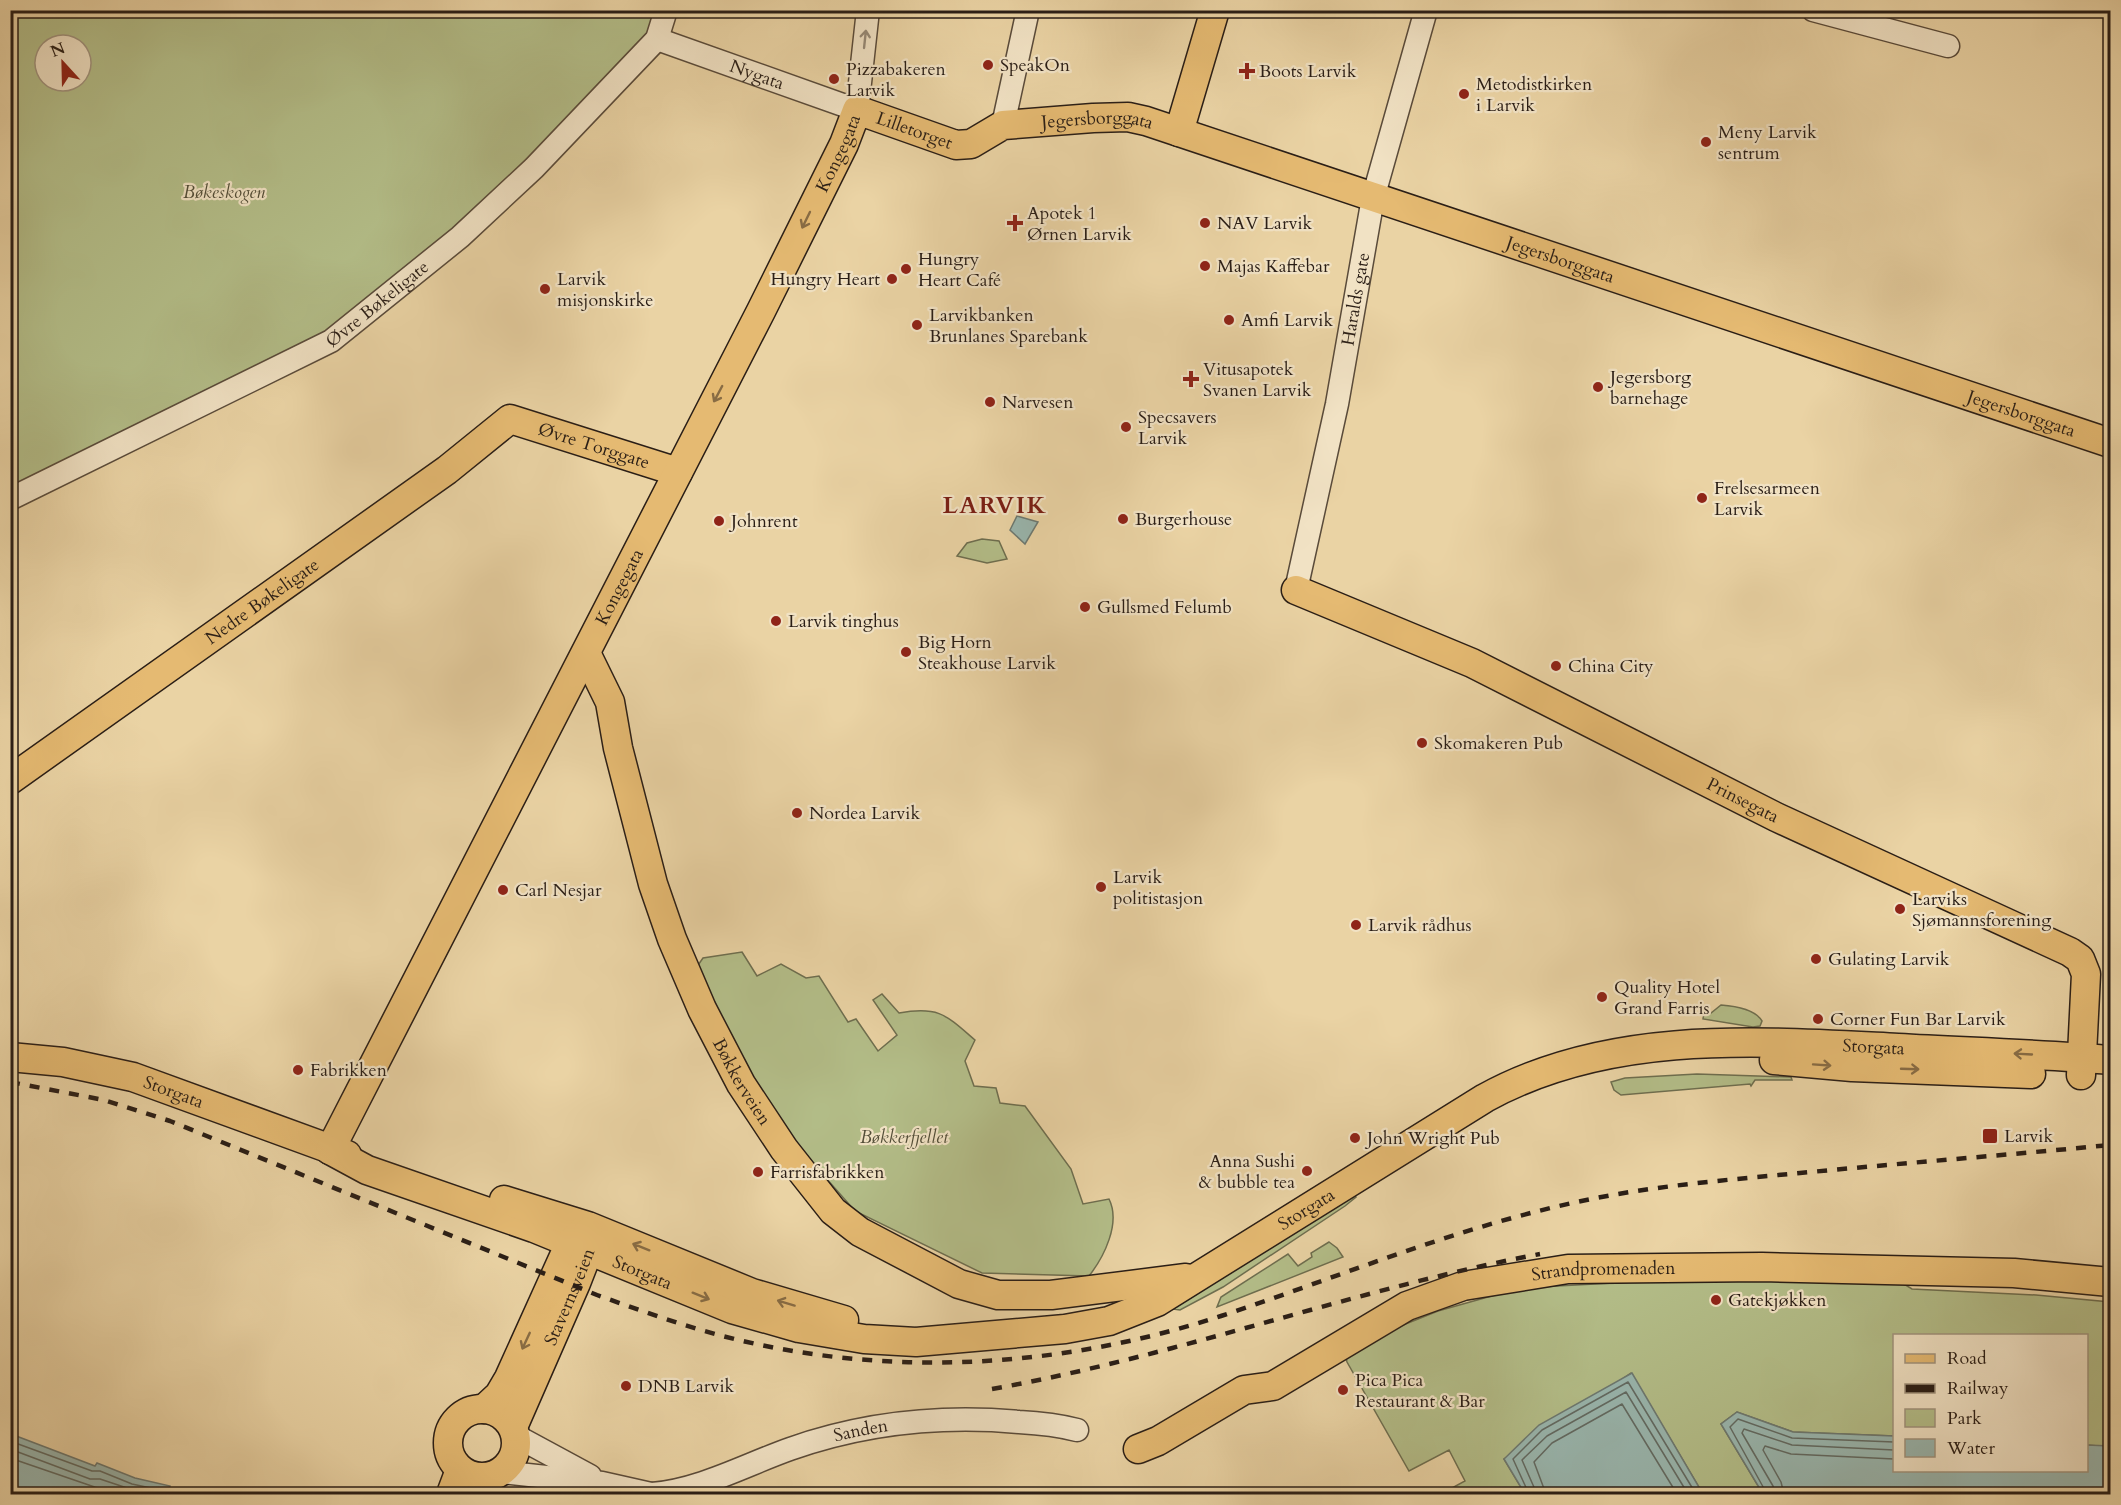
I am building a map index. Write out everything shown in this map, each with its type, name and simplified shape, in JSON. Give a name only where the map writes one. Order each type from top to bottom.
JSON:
[{"type":"main road","points":[[1179,132],[1215,10]]},
{"type":"main road","name":"Lilletorget","points":[[857,110],[956,145],[971,144],[1003,125]]},
{"type":"main road","name":"Kongegata","points":[[330,1150],[761,311],[844,144],[857,110]]},
{"type":"main road","name":"Jegersborggata","points":[[1003,125],[1128,117],[1179,132],[2110,443]]},
{"type":"main road","name":"Øvre Torggate","points":[[510,419],[678,472]]},
{"type":"main road","name":"Nedre Bøkeligate","points":[[10,780],[447,470],[510,419]]},
{"type":"main road","name":"Prinsegata","points":[[1296,590],[1472,663],[1784,820],[2064,949],[2079,959],[2086,974],[2081,1067]]},
{"type":"main road","name":"Bøkkerveien","points":[[586,653],[610,702],[618,748],[653,884],[672,939],[702,1009],[741,1084],[784,1149],[833,1211],[860,1232],[959,1284],[998,1295],[1052,1295],[1200,1276]]},
{"type":"main road","name":"Storgata","points":[[10,1057],[63,1062],[132,1077],[330,1150],[367,1170],[840,1320],[966,1338],[1076,1327],[1109,1321],[1157,1302],[1509,1084],[1557,1066],[1665,1045],[1780,1042],[2081,1067],[2110,1078]]},
{"type":"main road","name":"Storgata","points":[[2081,1067],[2110,1060]]},
{"type":"main road","name":"Stavernsveien","points":[[484,1409],[499,1395],[509,1378],[582,1240]]},
{"type":"main road","name":"Stavernsveien","points":[[514,1432],[582,1240]]},
{"type":"main road","name":"Strandpromenaden","points":[[1138,1449],[1158,1441],[1244,1389],[1273,1386],[1407,1306],[1463,1287],[1485,1283],[1568,1269],[1762,1267],[2014,1273],[2110,1282]]},
{"type":"main road","points":[[1113,1288],[1123,1292],[1136,1311]]},
{"type":"main road","points":[[484,1409],[498,1413],[514,1432],[515,1454],[490,1481],[480,1478],[456,1482],[449,1452],[450,1432],[456,1421],[465,1413],[484,1409]]},
{"type":"street","name":"Øvre Bøkeligate","points":[[10,499],[331,342],[487,213],[534,168],[657,39],[666,10]]},
{"type":"street","name":"Kongegata","points":[[857,110],[868,10]]},
{"type":"street","points":[[1003,125],[1028,10]]},
{"type":"street","name":"Haralds gate","points":[[1296,590],[1337,404],[1373,198],[1426,10]]},
{"type":"street","points":[[1813,10],[1948,46]]},
{"type":"street","name":"Nygata","points":[[657,39],[857,110]]},
{"type":"street","name":"Sanden","points":[[490,1481],[602,1483],[652,1494],[675,1492],[790,1449],[879,1426],[973,1418],[1060,1425],[1077,1430]]},
{"type":"street","name":"Sanden","points":[[514,1432],[602,1483]]},
{"type":"green space","name":"Bøkeskogen","points":[[11,11],[666,11],[657,39],[331,341],[11,499]]},
{"type":"green space","points":[[982,539],[999,541],[1007,559],[987,563],[957,556],[967,543]]},
{"type":"green space","name":"Bøkkerfjellet","points":[[742,952],[757,976],[781,964],[806,978],[819,976],[848,1022],[856,1019],[878,1051],[897,1035],[873,1000],[882,994],[899,1013],[924,1011],[941,1014],[975,1040],[965,1061],[974,1086],[996,1088],[1000,1103],[1025,1106],[1071,1169],[1083,1204],[1109,1199],[1113,1218],[1112,1229],[1105,1250],[1089,1276],[982,1273],[855,1211],[796,1144],[735,1048],[696,968],[703,958]]},
{"type":"green space","points":[[1721,1005],[1749,1011],[1762,1021],[1760,1026],[1753,1027],[1703,1019],[1704,1013],[1711,1013]]},
{"type":"green space","points":[[1697,1074],[1791,1077],[1792,1080],[1755,1080],[1751,1086],[1750,1084],[1621,1095],[1614,1090],[1611,1082],[1625,1078]]},
{"type":"green space","points":[[1354,1194],[1356,1197],[1345,1206],[1223,1287],[1180,1310],[1173,1309]]},
{"type":"green space","points":[[1329,1242],[1343,1257],[1217,1307],[1221,1297],[1288,1254],[1298,1266],[1312,1257],[1311,1253]]},
{"type":"green space","points":[[1709,1278],[1899,1281],[1912,1289],[2036,1295],[2110,1302],[2110,1447],[2088,1445],[2088,1334],[1893,1334],[1893,1436],[1793,1432],[1737,1412],[1721,1424],[1763,1494],[1703,1494],[1631,1373],[1504,1459],[1525,1494],[1441,1494],[1465,1481],[1449,1450],[1409,1471],[1346,1358],[1393,1329],[1438,1311],[1520,1288]]},
{"type":"water","points":[[1017,516],[1038,522],[1025,544],[1010,530]]},
{"type":"water","points":[[1632,1373],[1703,1494],[1525,1494],[1504,1459],[1539,1425]]},
{"type":"water","points":[[1737,1412],[1793,1432],[1893,1436],[1893,1472],[2088,1472],[2088,1445],[2110,1446],[2110,1494],[1763,1494],[1721,1424]]},
{"type":"water","points":[[11,1434],[95,1466],[97,1463],[135,1478],[170,1486],[168,1494],[11,1494]]},
{"type":"railway","points":[[10,1082],[104,1100],[170,1121],[597,1295],[685,1325],[778,1348],[841,1358],[905,1362],[969,1362],[1033,1357],[1097,1348],[1160,1334],[1221,1316],[1486,1225],[1605,1196],[1716,1181],[2110,1145]]},
{"type":"railway","points":[[992,1389],[1130,1359],[1402,1285],[1540,1254]]},
{"type":"place","name":"SpeakOn","points":[[988,65]]},
{"type":"place","name":"Boots Larvik","points":[[1247,71]]},
{"type":"place","name":"Pizzabakeren Larvik","points":[[834,79]]},
{"type":"place","name":"Metodistkirken i Larvik","points":[[1464,94]]},
{"type":"place","name":"Meny Larvik sentrum","points":[[1706,142]]},
{"type":"place","name":"Apotek 1 Ørnen Larvik","points":[[1015,223]]},
{"type":"place","name":"NAV Larvik","points":[[1205,223]]},
{"type":"place","name":"Majas Kaffebar","points":[[1205,266]]},
{"type":"place","name":"Hungry Heart Café","points":[[906,269]]},
{"type":"place","name":"Hungry Heart","points":[[892,279]]},
{"type":"place","name":"Larvik misjonskirke","points":[[545,289]]},
{"type":"place","name":"Amfi Larvik","points":[[1229,320]]},
{"type":"place","name":"Larvikbanken Brunlanes Sparebank","points":[[917,325]]},
{"type":"place","name":"Vitusapotek Svanen Larvik","points":[[1191,379]]},
{"type":"place","name":"Jegersborg barnehage","points":[[1598,387]]},
{"type":"place","name":"Narvesen","points":[[990,402]]},
{"type":"place","name":"Specsavers Larvik","points":[[1126,427]]},
{"type":"place","name":"Frelsesarmeen Larvik","points":[[1702,498]]},
{"type":"place","name":"Burgerhouse","points":[[1123,519]]},
{"type":"place","name":"Johnrent","points":[[719,521]]},
{"type":"place","name":"Gullsmed Felumb","points":[[1085,607]]},
{"type":"place","name":"Larvik tinghus","points":[[776,621]]},
{"type":"place","name":"Big Horn Steakhouse Larvik","points":[[906,652]]},
{"type":"place","name":"China City","points":[[1556,666]]},
{"type":"place","name":"Skomakeren Pub","points":[[1422,743]]},
{"type":"place","name":"Nordea Larvik","points":[[797,813]]},
{"type":"place","name":"Larvik politistasjon","points":[[1101,887]]},
{"type":"place","name":"Carl Nesjar","points":[[503,890]]},
{"type":"place","name":"Larviks Sjømannsforening","points":[[1900,909]]},
{"type":"place","name":"Larvik rådhus","points":[[1356,925]]},
{"type":"place","name":"Gulating Larvik","points":[[1816,959]]},
{"type":"place","name":"Quality Hotel Grand Farris","points":[[1602,997]]},
{"type":"place","name":"Corner Fun Bar Larvik","points":[[1818,1019]]},
{"type":"place","name":"Fabrikken","points":[[298,1070]]},
{"type":"place","name":"Larvik","points":[[1990,1136]]},
{"type":"place","name":"John Wright Pub","points":[[1355,1138]]},
{"type":"place","name":"Anna Sushi & bubble tea","points":[[1307,1171]]},
{"type":"place","name":"Farrisfabrikken","points":[[758,1172]]},
{"type":"place","name":"Gatekjøkken","points":[[1716,1300]]},
{"type":"place","name":"DNB Larvik","points":[[626,1386]]},
{"type":"place","name":"Pica Pica Restaurant & Bar","points":[[1343,1390]]},
{"type":"district","name":"LARVIK","points":[[995,505]]}]
